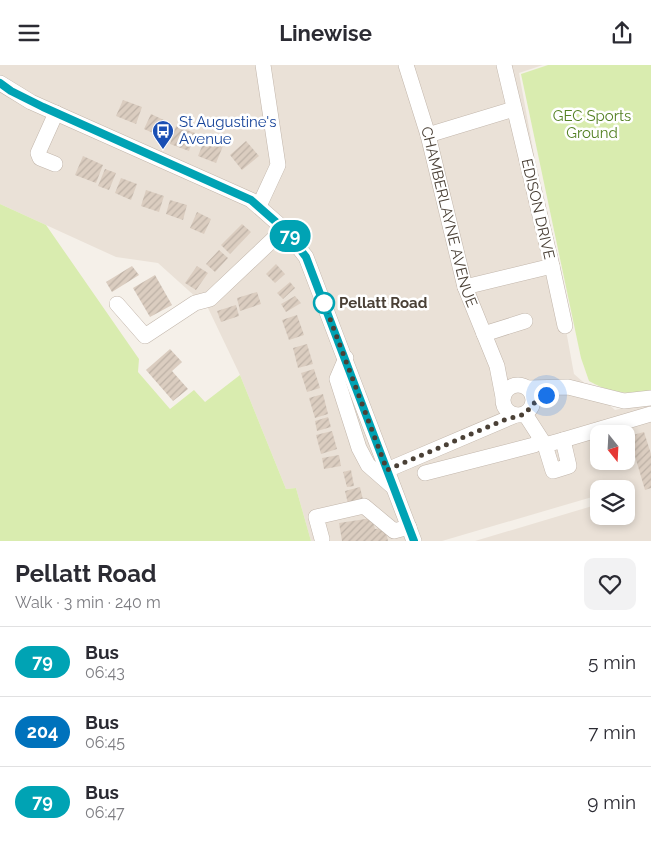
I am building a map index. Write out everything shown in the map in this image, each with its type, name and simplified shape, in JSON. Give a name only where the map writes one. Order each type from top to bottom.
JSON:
[{"type":"street","points":[[259,206],[278,165],[263,65]]},
{"type":"street","name":"CHAMBERLAYNE AVENUE","points":[[406,65],[428,135],[465,287],[497,366],[503,401]]},
{"type":"street","name":"EDISON DRIVE","points":[[465,287],[552,266],[504,65]]},
{"type":"street","points":[[0,83],[11,91],[56,113],[223,187],[259,206],[284,229],[306,257],[346,358],[411,534],[394,531],[364,506],[316,517],[322,539]]},
{"type":"street","points":[[428,135],[514,109]]},
{"type":"street","points":[[55,164],[40,158],[38,153],[56,113]]},
{"type":"street","points":[[116,304],[145,336],[195,303],[210,299],[284,229]]},
{"type":"street","points":[[552,266],[565,325]]},
{"type":"street","points":[[484,334],[524,321]]},
{"type":"street","points":[[346,358],[338,379],[359,447],[368,465],[394,487]]},
{"type":"street","name":"CHAMBERLAYNE AVENUE","points":[[497,366],[522,386]]},
{"type":"street","points":[[492,425],[509,388],[522,386],[568,387],[624,401],[651,398]]},
{"type":"street","points":[[522,386],[533,396],[525,411]]},
{"type":"street","points":[[387,470],[525,411],[558,387]]},
{"type":"street","points":[[503,401],[508,411],[525,411]]},
{"type":"street","points":[[525,411],[542,442],[553,471],[569,466],[564,440]]},
{"type":"street","points":[[425,473],[542,442],[564,440],[651,414]]},
{"type":"shaded area","points":[[0,65],[543,65],[519,73],[574,374],[615,410],[651,402],[651,541],[475,541],[590,507],[590,525],[635,525],[635,480],[590,480],[590,498],[442,541],[311,541],[296,488],[286,489],[240,375],[208,308],[158,263],[116,257],[0,204]]},
{"type":"green space","name":"GEC Sports Ground","points":[[548,65],[651,65],[651,391],[619,392],[597,385],[589,381],[581,358],[521,74]]},
{"type":"green space","points":[[0,204],[46,225],[139,359],[138,372],[170,409],[194,390],[205,402],[240,375],[286,489],[296,488],[311,541],[0,541]]},
{"type":"building","points":[[123,100],[142,107],[136,124],[116,116]]},
{"type":"building","points":[[151,114],[168,122],[162,137],[144,129]]},
{"type":"building","points":[[176,126],[195,133],[189,151],[170,144]]},
{"type":"building","points":[[205,139],[223,146],[216,163],[198,156]]},
{"type":"building","points":[[246,141],[259,156],[242,170],[230,155]]},
{"type":"building","points":[[83,156],[103,165],[96,183],[75,175]]},
{"type":"building","points":[[105,169],[116,173],[109,190],[98,186]]},
{"type":"building","points":[[121,178],[137,184],[131,200],[115,193]]},
{"type":"building","points":[[146,190],[164,196],[159,212],[141,206]]},
{"type":"building","points":[[170,200],[187,205],[183,220],[166,214]]},
{"type":"building","points":[[197,212],[211,219],[204,234],[190,228]]},
{"type":"building","points":[[242,224],[251,232],[230,254],[221,245]]},
{"type":"building","points":[[219,250],[228,258],[215,272],[206,264]]},
{"type":"building","points":[[276,264],[285,274],[275,283],[266,274]]},
{"type":"building","points":[[132,266],[139,275],[112,292],[106,282]]},
{"type":"building","points":[[197,266],[208,273],[196,290],[185,283]]},
{"type":"building","points":[[155,275],[172,305],[150,317],[133,288]]},
{"type":"building","points":[[290,282],[295,288],[283,299],[277,293]]},
{"type":"building","points":[[257,292],[261,304],[240,311],[237,298]]},
{"type":"building","points":[[295,296],[301,303],[286,312],[281,304]]},
{"type":"building","points":[[236,305],[239,316],[221,322],[217,311]]},
{"type":"building","points":[[297,315],[304,335],[289,340],[282,320]]},
{"type":"building","points":[[307,344],[313,364],[298,368],[293,348]]},
{"type":"building","points":[[170,349],[182,362],[172,371],[188,389],[173,401],[146,370]]},
{"type":"building","points":[[314,369],[320,388],[307,392],[301,373]]},
{"type":"building","points":[[323,394],[328,414],[315,418],[309,398]]},
{"type":"building","points":[[328,417],[331,427],[317,431],[315,421]]},
{"type":"building","points":[[332,431],[337,449],[321,454],[316,435]]},
{"type":"building","points":[[644,432],[651,454],[651,488],[645,490],[635,456],[635,434]]},
{"type":"building","points":[[339,455],[341,466],[324,469],[322,458]]},
{"type":"building","points":[[351,470],[354,486],[347,487],[343,472]]},
{"type":"building","points":[[360,487],[363,500],[348,504],[345,491]]},
{"type":"building","points":[[372,518],[375,529],[385,528],[388,541],[342,541],[339,523]]},
{"type":"bus line","name":"79","points":[[0,83],[31,102],[251,200],[295,241],[306,257],[414,541]]},
{"type":"place","name":"St Augustine's Avenue","points":[[163,150]]},
{"type":"place","name":"Pellatt Road","points":[[324,303]]},
{"type":"route","points":[[324,303],[387,470],[516,415],[525,414],[533,404],[546,395]]}]
